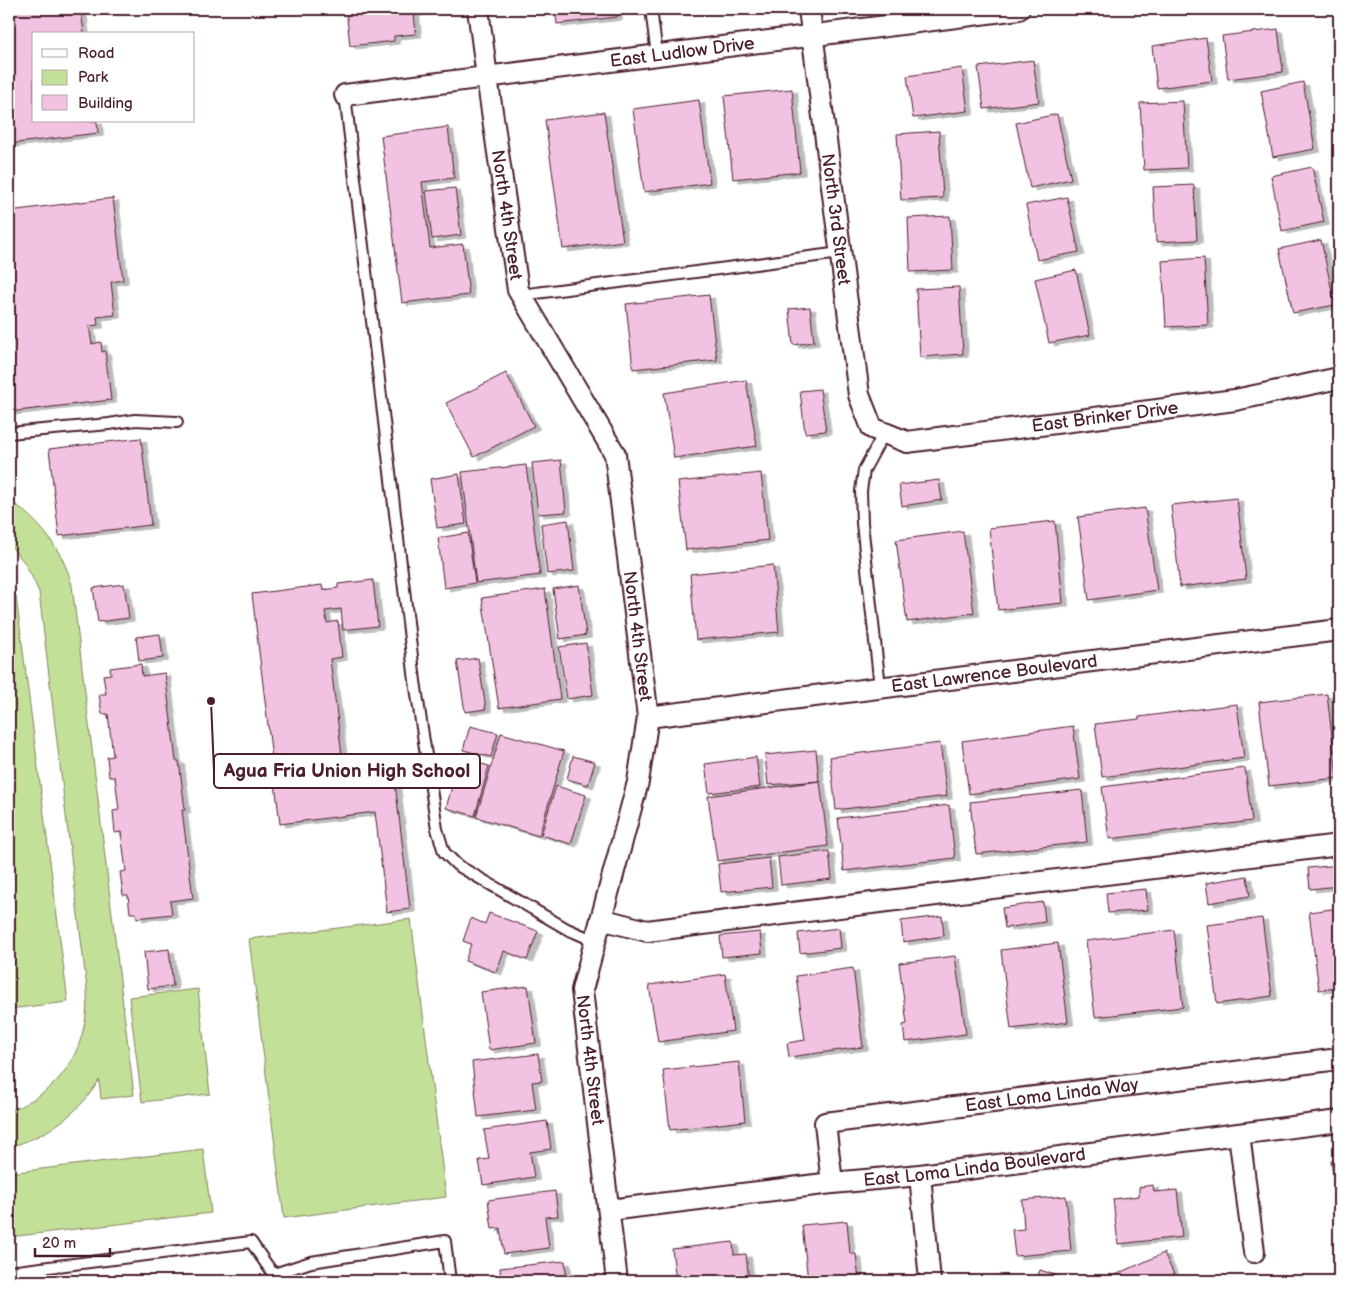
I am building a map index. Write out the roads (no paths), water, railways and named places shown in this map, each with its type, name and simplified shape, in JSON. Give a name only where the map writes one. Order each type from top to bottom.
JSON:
[{"type":"street","name":"North 4th Street","points":[[478,9],[486,77],[518,290],[615,454],[648,717],[638,782],[582,990],[617,1281]]},
{"type":"street","name":"North 3rd Street","points":[[808,9],[859,395],[878,431]]},
{"type":"street","name":"East Ludlow Drive","points":[[345,95],[1019,9]]},
{"type":"street","name":"East Brinker Drive","points":[[878,431],[907,442],[1235,400],[1339,378]]},
{"type":"street","name":"East Lawrence Boulevard","points":[[648,717],[1339,630]]},
{"type":"street","points":[[601,919],[647,931],[1339,845]]},
{"type":"street","name":"East Loma Linda Way","points":[[832,1183],[825,1123],[1339,1059]]},
{"type":"street","name":"East Loma Linda Boulevard","points":[[609,1210],[832,1183],[920,1175],[1339,1121]]},
{"type":"street","points":[[1239,1134],[1254,1252]]},
{"type":"street","points":[[920,1175],[930,1281]]},
{"type":"lane","points":[[651,9],[657,55]]},
{"type":"lane","points":[[345,95],[415,681],[437,829],[444,852],[457,865],[567,929],[595,941]]},
{"type":"lane","points":[[521,295],[840,252]]},
{"type":"lane","points":[[9,433],[135,420],[178,422]]},
{"type":"lane","points":[[878,431],[864,470],[861,491],[862,523],[880,687]]},
{"type":"lane","points":[[9,1272],[251,1242],[276,1278],[311,1262],[445,1241],[450,1281]]},
{"type":"place","name":"Agua Fria Union High School","points":[[211,701]]}]
